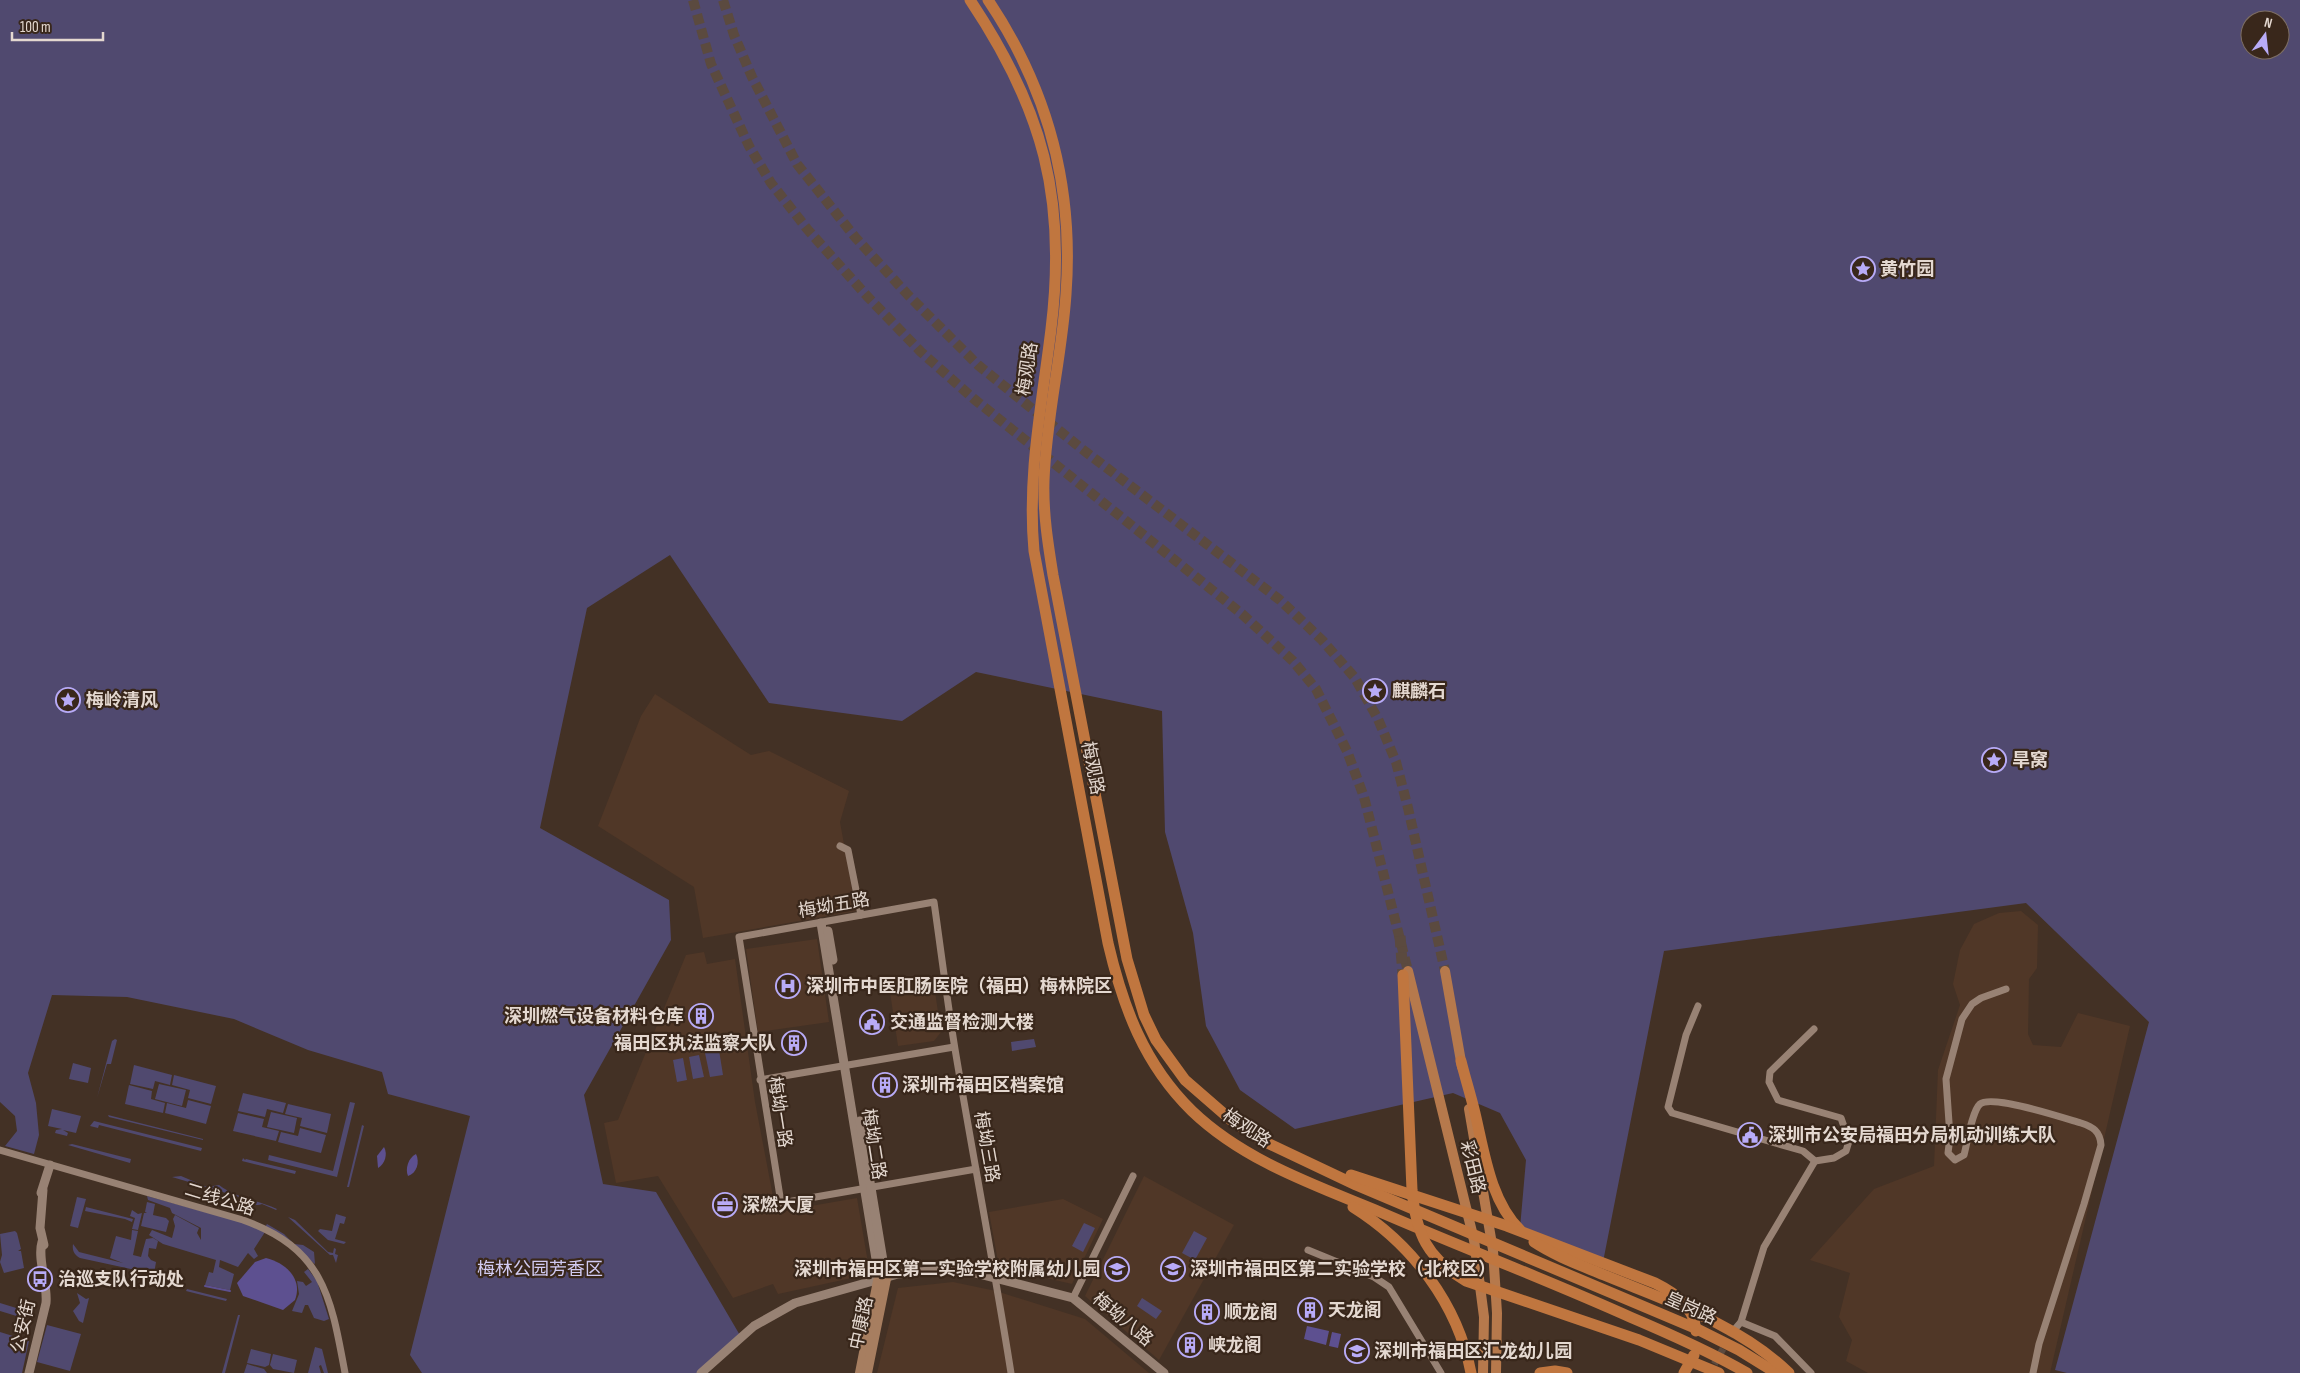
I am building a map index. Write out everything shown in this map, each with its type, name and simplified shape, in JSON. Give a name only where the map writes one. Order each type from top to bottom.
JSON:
[{"type":"highway","name":"梅观路","points":[[970,0],[1005,55],[1027,101],[1038,131],[1053,201],[1056,226],[1055,288],[1034,452],[1032,529],[1039,578],[1106,933],[1120,992],[1142,1044],[1174,1090],[1192,1110],[1236,1145],[1271,1165],[1430,1234],[1580,1294]]},
{"type":"highway","name":"梅观路","points":[[988,0],[1017,48],[1038,94],[1052,138],[1065,197],[1068,258],[1066,295],[1046,453],[1044,481],[1046,525],[1054,585],[1127,959],[1144,1015],[1156,1040],[1185,1080],[1231,1120],[1261,1140],[1435,1219],[1588,1282]]},
{"type":"highway","points":[[1405,973],[1411,1179],[1414,1212],[1421,1236],[1440,1263],[1452,1273],[1479,1286],[1639,1340],[1719,1373]]},
{"type":"highway","points":[[1461,1061],[1482,1148],[1498,1196],[1515,1224],[1539,1245],[1570,1261],[1700,1315],[1737,1333],[1771,1356],[1789,1373]]},
{"type":"highway","points":[[1294,1156],[1576,1251],[1668,1290],[1685,1304],[1692,1314],[1695,1325],[1694,1352],[1684,1373]]},
{"type":"highway","points":[[1315,1185],[1379,1225],[1420,1267],[1449,1311],[1462,1340],[1471,1373]]},
{"type":"highway","name":"皇岗路","points":[[1588,1282],[1697,1329],[1739,1350],[1776,1373]]},
{"type":"highway","name":"皇岗路","points":[[1580,1294],[1690,1342],[1747,1373]]},
{"type":"highway","points":[[1540,1373],[1554,1371],[1567,1373]]},
{"type":"main road","name":"彩田路","points":[[1445,971],[1493,1250],[1498,1313],[1496,1373]]},
{"type":"main road","name":"彩田路","points":[[1405,973],[1474,1240],[1484,1317],[1483,1373]]},
{"type":"main road","name":"中康路","points":[[860,1373],[882,1280]]},
{"type":"main road","name":"中康路","points":[[867,1373],[882,1280]]},
{"type":"street","points":[[840,846],[848,850],[861,915]]},
{"type":"street","name":"梅坳五路","points":[[739,937],[934,902]]},
{"type":"street","name":"梅坳三路","points":[[934,902],[954,1047],[994,1278],[998,1288],[1011,1373]]},
{"type":"street","name":"梅坳二路","points":[[823,922],[848,1064],[882,1280]]},
{"type":"street","name":"梅坳一路","points":[[739,937],[760,1080],[781,1203],[868,1187]]},
{"type":"street","points":[[2006,989],[1981,998],[1972,1004],[1962,1019],[1946,1079],[1950,1137],[1948,1153],[1955,1160],[1964,1155],[1976,1113],[1981,1103],[1986,1101],[2000,1102],[2080,1123],[2097,1131],[2100,1138],[2100,1145],[2084,1204],[2039,1344],[2033,1373]]},
{"type":"street","points":[[1698,1006],[1686,1035],[1668,1107],[1672,1113],[1803,1151],[1815,1161],[1834,1158],[1846,1151],[1849,1141],[1841,1118],[1778,1100],[1768,1082],[1770,1072],[1814,1029]]},
{"type":"street","points":[[760,1080],[954,1047]]},
{"type":"street","name":"二线公路","points":[[0,1150],[262,1227],[279,1238],[310,1264],[324,1284],[332,1308],[345,1373]]},
{"type":"street","points":[[1737,1333],[1764,1247],[1815,1161]]},
{"type":"street","name":"公安街","points":[[27,1373],[46,1303],[41,1222],[43,1190],[50,1165]]},
{"type":"street","points":[[868,1187],[976,1169]]},
{"type":"street","points":[[1073,1298],[1133,1176]]},
{"type":"street","points":[[1308,1250],[1374,1277],[1389,1287],[1441,1373]]},
{"type":"street","name":"梅坳八路","points":[[701,1373],[754,1326],[795,1303],[903,1274],[941,1270],[994,1278],[1073,1298],[1164,1373]]},
{"type":"street","points":[[1741,1322],[1775,1336],[1811,1373]]},
{"type":"shaded area","points":[[655,694],[751,755],[769,751],[849,791],[840,822],[856,911],[703,938],[694,887],[598,826],[641,716]]},
{"type":"shaded area","points":[[2021,911],[2038,925],[2037,968],[2029,979],[2028,1034],[2033,1045],[2061,1047],[2078,1013],[2130,1026],[2050,1373],[1868,1373],[1846,1361],[1852,1340],[1839,1317],[1850,1273],[1810,1260],[1874,1189],[1934,1166],[1938,1070],[1960,1005],[1953,984],[1960,950],[1974,924],[1999,913]]},
{"type":"shaded area","name":"深圳市中医肛肠医院（福田）梅林院区","points":[[817,939],[829,1022],[758,1032],[746,949]]},
{"type":"shaded area","points":[[704,952],[707,964],[735,959],[755,1102],[776,1212],[857,1198],[868,1263],[861,1276],[778,1294],[773,1284],[733,1298],[658,1176],[616,1183],[604,1123],[618,1120],[686,955]]},
{"type":"shaded area","points":[[934,985],[941,1032],[934,1041],[898,1046],[890,992]]},
{"type":"shaded area","points":[[384,1147],[385,1159],[378,1168],[377,1156]]},
{"type":"shaded area","points":[[416,1154],[418,1160],[417,1167],[408,1176],[408,1164]]},
{"type":"shaded area","name":"深圳市福田区第二实验学校（北校区）","points":[[1144,1176],[1234,1225],[1159,1360],[1085,1296]]},
{"type":"shaded area","points":[[1063,1199],[1103,1219],[1072,1284],[999,1267],[989,1212]]},
{"type":"shaded area","points":[[266,1258],[286,1268],[295,1279],[297,1285],[295,1300],[283,1310],[243,1296],[237,1283],[255,1262]]},
{"type":"shaded area","points":[[953,1282],[996,1291],[1085,1319],[1149,1373],[877,1373],[898,1288]]},
{"type":"shaded area","points":[[1307,1326],[1329,1331],[1326,1345],[1304,1339]]},
{"type":"shaded area","points":[[1332,1332],[1341,1334],[1338,1348],[1329,1346]]},
{"type":"green space","name":"梅林公园芳香区","points":[[0,0],[2300,0],[2300,1373],[2067,1373],[2055,1370],[2149,1022],[2026,903],[1664,951],[1603,1262],[1520,1228],[1526,1160],[1500,1113],[1453,1093],[1295,1129],[1240,1090],[1206,1026],[1193,933],[1165,832],[1162,711],[976,672],[902,721],[769,703],[670,555],[587,608],[540,828],[669,900],[671,940],[584,1095],[603,1184],[656,1192],[741,1337],[701,1373],[422,1373],[410,1355],[470,1116],[388,1094],[382,1072],[308,1050],[234,1019],[127,997],[52,995],[28,1073],[36,1103],[39,1135],[34,1154],[5,1146],[17,1131],[15,1116],[0,1102]]},
{"type":"green space","points":[[1034,1039],[1036,1047],[1012,1051],[1011,1042]]},
{"type":"green space","points":[[117,1040],[111,1064],[107,1064],[97,1098],[112,1041]]},
{"type":"green space","points":[[719,1050],[723,1075],[710,1077],[705,1053]]},
{"type":"green space","points":[[699,1055],[704,1077],[693,1079],[689,1057]]},
{"type":"green space","points":[[683,1058],[687,1080],[677,1082],[673,1060]]},
{"type":"green space","points":[[73,1063],[91,1068],[88,1083],[69,1079]]},
{"type":"green space","points":[[134,1065],[172,1075],[170,1085],[155,1081],[153,1089],[130,1084]]},
{"type":"green space","points":[[174,1075],[216,1086],[211,1104],[188,1098],[190,1090],[172,1085]]},
{"type":"green space","points":[[159,1084],[186,1090],[182,1106],[155,1099]]},
{"type":"green space","points":[[129,1085],[152,1091],[151,1099],[165,1103],[163,1113],[125,1104]]},
{"type":"green space","points":[[243,1093],[286,1103],[283,1113],[267,1109],[265,1117],[238,1111]]},
{"type":"green space","points":[[188,1100],[211,1106],[206,1124],[165,1113],[167,1103],[186,1108]]},
{"type":"green space","points":[[350,1102],[355,1103],[337,1177],[268,1160],[269,1155],[333,1171]]},
{"type":"green space","points":[[288,1104],[331,1114],[327,1133],[300,1126],[302,1118],[285,1114]]},
{"type":"green space","points":[[52,1109],[81,1116],[76,1133],[63,1130],[68,1133],[67,1136],[55,1133],[56,1130],[62,1129],[48,1126]]},
{"type":"green space","points":[[271,1112],[297,1118],[294,1133],[267,1127]]},
{"type":"green space","points":[[238,1113],[264,1119],[262,1127],[279,1131],[276,1141],[233,1131]]},
{"type":"green space","points":[[108,1115],[203,1139],[203,1140],[109,1117]]},
{"type":"green space","points":[[94,1121],[202,1148],[201,1151],[99,1125],[98,1128],[90,1126]]},
{"type":"green space","points":[[362,1125],[364,1126],[349,1187],[347,1187]]},
{"type":"green space","points":[[300,1128],[326,1135],[321,1153],[278,1142],[281,1132],[298,1136]]},
{"type":"green space","points":[[72,1144],[131,1159],[130,1163],[68,1145]]},
{"type":"green space","points":[[243,1158],[296,1171],[295,1174],[242,1161]]},
{"type":"green space","points":[[181,1176],[207,1187],[219,1185],[240,1196],[277,1209],[262,1204],[255,1205],[246,1199],[172,1177]]},
{"type":"green space","points":[[147,1196],[256,1226],[265,1232],[254,1249],[258,1256],[254,1259],[248,1253],[238,1267],[220,1260],[219,1267],[234,1274],[230,1290],[205,1285],[209,1272],[213,1273],[216,1260],[163,1244],[149,1235],[152,1230],[172,1238],[175,1215],[199,1228],[197,1233],[201,1240],[201,1228],[172,1213],[170,1208],[148,1200]]},
{"type":"green space","points":[[77,1197],[86,1199],[78,1228],[70,1226]]},
{"type":"green space","points":[[147,1202],[155,1204],[153,1215],[166,1218],[169,1221],[166,1232],[141,1226],[144,1213],[147,1213],[145,1212]]},
{"type":"green space","points":[[86,1207],[133,1219],[132,1222],[85,1211]]},
{"type":"green space","points":[[132,1210],[138,1214],[142,1213],[138,1230],[132,1229],[135,1218],[130,1216]]},
{"type":"green space","points":[[336,1214],[346,1217],[344,1224],[340,1223],[335,1239],[346,1242],[344,1244],[328,1240],[318,1231],[320,1229],[332,1231]]},
{"type":"green space","points":[[288,1217],[295,1220],[328,1252],[333,1253],[334,1248],[336,1249],[335,1254],[338,1255],[336,1263],[333,1255],[330,1255]]},
{"type":"green space","points":[[1084,1223],[1095,1228],[1083,1252],[1072,1246]]},
{"type":"green space","points":[[267,1224],[284,1234],[294,1244],[303,1245],[314,1252],[315,1264],[265,1227]]},
{"type":"green space","points":[[132,1230],[138,1231],[133,1255],[141,1257],[146,1239],[153,1238],[158,1241],[156,1249],[149,1248],[148,1256],[156,1262],[154,1274],[80,1258],[73,1250],[73,1244],[79,1252],[123,1263],[110,1258],[116,1236],[131,1240]]},
{"type":"green space","points":[[15,1231],[21,1249],[18,1251],[21,1251],[24,1268],[4,1273],[0,1262],[2,1255],[0,1234]]},
{"type":"green space","points":[[1194,1231],[1207,1238],[1195,1260],[1182,1253]]},
{"type":"green space","points":[[308,1269],[317,1281],[329,1319],[324,1321],[314,1318],[308,1305],[305,1305],[302,1313],[292,1311],[299,1294],[297,1281],[303,1282],[306,1286],[312,1282],[304,1272]]},
{"type":"green space","points":[[187,1289],[227,1299],[226,1301],[186,1291]]},
{"type":"green space","points":[[77,1293],[86,1299],[89,1298],[83,1323],[79,1321],[73,1311],[80,1303]]},
{"type":"green space","points":[[1142,1298],[1162,1311],[1156,1319],[1137,1306]]},
{"type":"green space","points":[[0,1303],[26,1311],[29,1316],[23,1318],[0,1311]]},
{"type":"green space","points":[[238,1315],[240,1315],[225,1373],[222,1373]]},
{"type":"green space","points":[[47,1325],[81,1334],[70,1371],[37,1362]]},
{"type":"green space","points":[[0,1332],[29,1341],[22,1373],[0,1373]]},
{"type":"green space","points":[[315,1347],[322,1349],[328,1373],[324,1373],[321,1365],[319,1366],[321,1373],[308,1373]]},
{"type":"green space","points":[[251,1349],[271,1354],[269,1365],[265,1367],[247,1363]]},
{"type":"green space","points":[[273,1354],[297,1360],[294,1373],[273,1369],[270,1365]]},
{"type":"green space","points":[[247,1364],[264,1369],[267,1373],[244,1373]]},
{"type":"waterway","points":[[205,1286],[230,1291]]},
{"type":"tunnel","points":[[693,0],[711,64],[749,146],[771,183],[808,230],[867,296],[921,352],[974,399],[1242,614],[1293,661],[1316,689],[1347,751],[1364,797],[1408,971]]},
{"type":"tunnel","points":[[723,0],[734,35],[752,77],[797,164],[855,237],[908,295],[978,365],[1082,449],[1280,600],[1322,640],[1355,678],[1378,719],[1396,762],[1445,971]]},
{"type":"tunnel","points":[[1400,936],[1403,975]]},
{"type":"tunnel","points":[[1709,1373],[1734,1330]]},
{"type":"place","name":"黄竹园","points":[[1863,269]]},
{"type":"place","name":"麒麟石","points":[[1375,691]]},
{"type":"place","name":"梅岭清风","points":[[68,700]]},
{"type":"place","name":"旱窝","points":[[1994,760]]},
{"type":"place","name":"深圳市中医肛肠医院（福田）梅林院区","points":[[788,986]]},
{"type":"place","name":"深圳燃气设备材料仓库","points":[[701,1016]]},
{"type":"place","name":"交通监督检测大楼","points":[[872,1022]]},
{"type":"place","name":"福田区执法监察大队","points":[[794,1043]]},
{"type":"place","name":"深圳市福田区档案馆","points":[[885,1085]]},
{"type":"place","name":"深圳市公安局福田分局机动训练大队","points":[[1750,1135]]},
{"type":"place","name":"深燃大厦","points":[[725,1205]]},
{"type":"place","name":"深圳市福田区第二实验学校附属幼儿园","points":[[1117,1269]]},
{"type":"place","name":"深圳市福田区第二实验学校（北校区）","points":[[1173,1269]]},
{"type":"place","name":"治巡支队行动处","points":[[40,1279]]},
{"type":"place","name":"天龙阁","points":[[1310,1310]]},
{"type":"place","name":"顺龙阁","points":[[1207,1312]]},
{"type":"place","name":"峡龙阁","points":[[1190,1345]]},
{"type":"place","name":"深圳市福田区汇龙幼儿园","points":[[1357,1351]]}]
